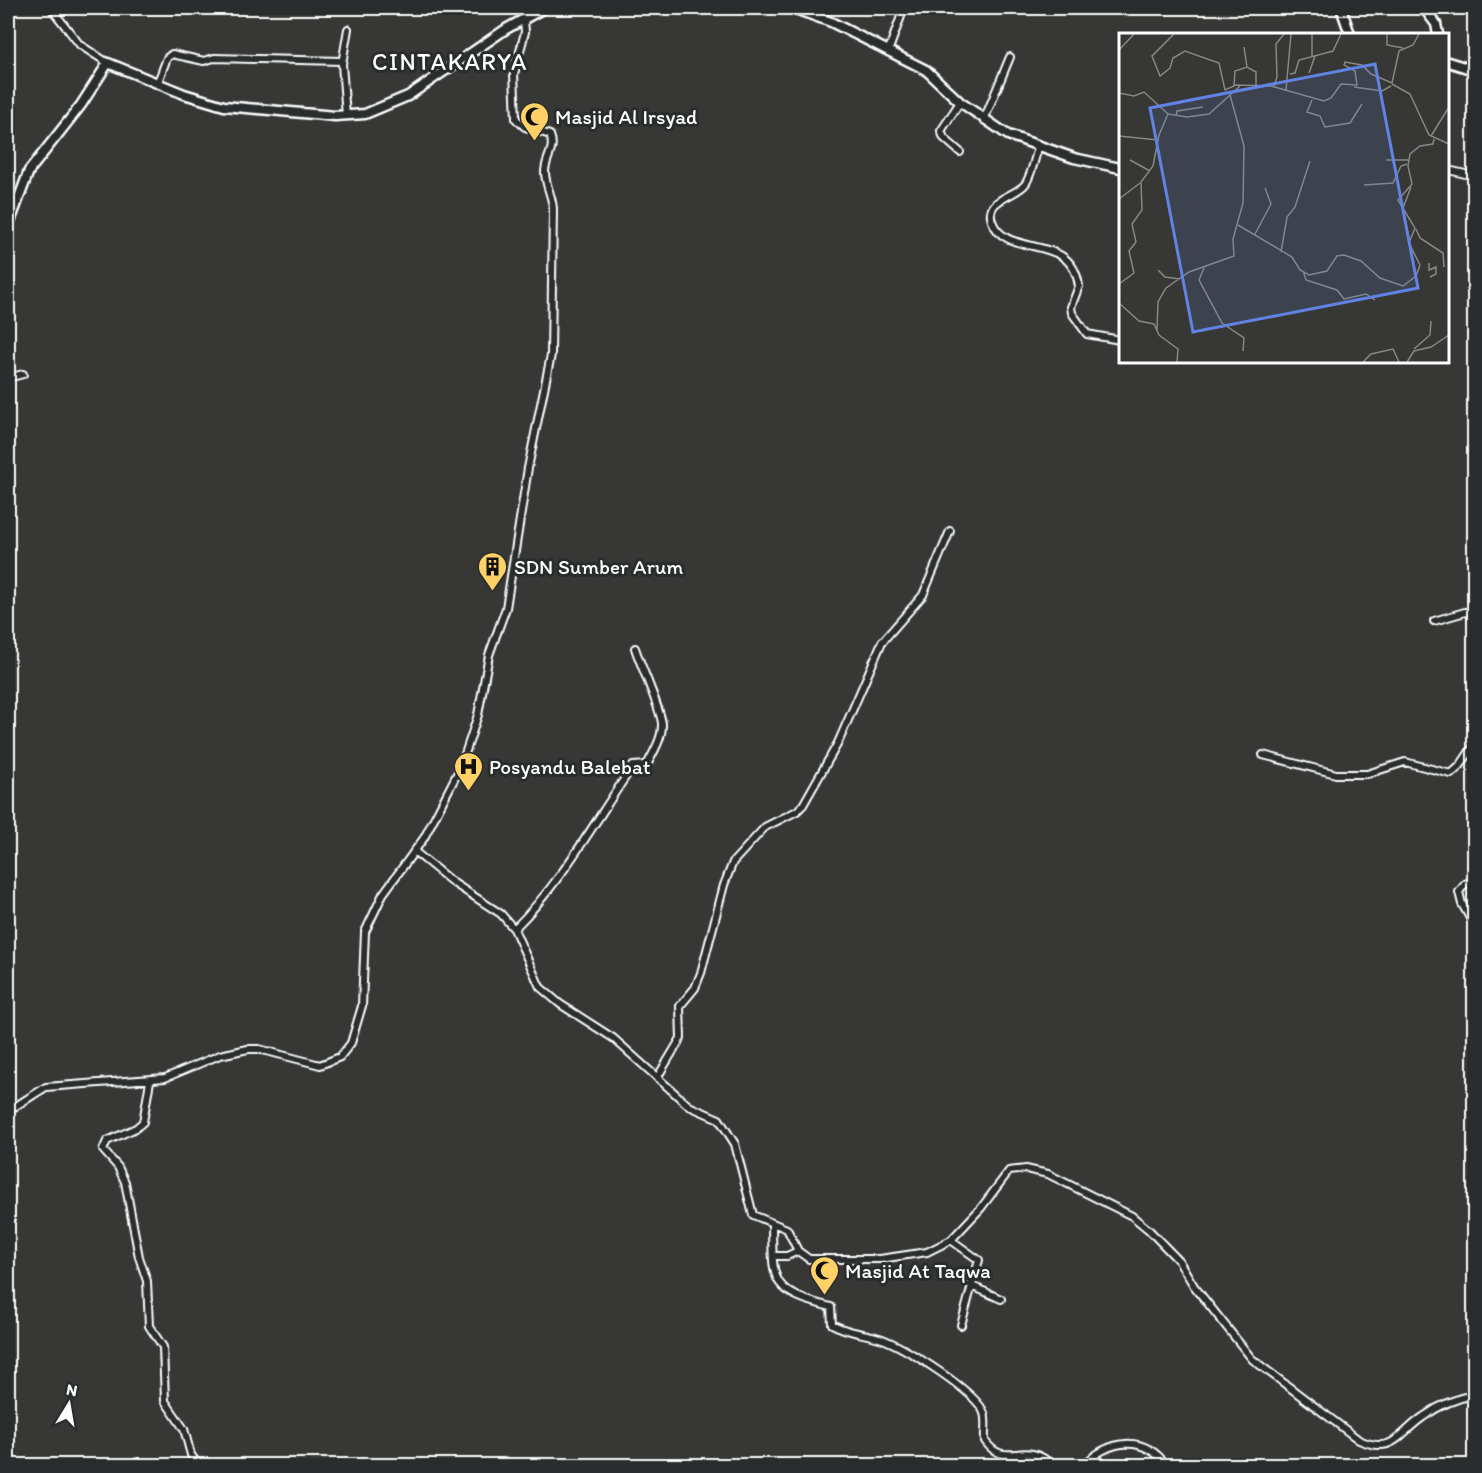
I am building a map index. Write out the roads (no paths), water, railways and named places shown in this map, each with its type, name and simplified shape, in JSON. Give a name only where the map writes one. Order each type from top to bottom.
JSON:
[{"type":"street","points":[[51,8],[80,45],[108,63],[206,102],[239,109],[346,116],[375,111],[408,96],[544,8]]},
{"type":"street","points":[[792,8],[816,11],[888,52],[926,70],[960,102],[1008,135],[1038,147],[1119,168]]},
{"type":"street","points":[[888,52],[904,8]]},
{"type":"street","points":[[1341,8],[1350,33]]},
{"type":"street","points":[[1424,8],[1436,24],[1438,33]]},
{"type":"street","points":[[8,1112],[46,1087],[150,1081],[165,1078],[220,1055],[248,1049],[260,1049],[310,1064],[330,1063],[346,1051],[354,1034],[362,1006],[365,932],[383,894],[414,851],[461,766],[478,715],[489,655],[497,637],[513,574],[522,499],[551,355],[553,199],[544,175],[553,143],[550,135],[525,127],[516,119],[513,74],[525,32],[524,19]]},
{"type":"street","points":[[346,116],[342,61],[348,29]]},
{"type":"street","points":[[158,82],[167,58],[172,54],[204,61],[214,58],[342,61]]},
{"type":"street","points":[[984,120],[1010,57]]},
{"type":"street","points":[[1449,62],[1474,70]]},
{"type":"street","points":[[8,227],[10,213],[29,171],[81,105],[108,63]]},
{"type":"street","points":[[960,102],[941,131],[944,138],[960,152]]},
{"type":"street","points":[[1038,147],[1027,182],[995,204],[990,215],[992,221],[995,228],[1009,238],[1060,253],[1069,261],[1079,286],[1071,307],[1077,322],[1087,334],[1119,340]]},
{"type":"street","points":[[1449,171],[1474,176]]},
{"type":"street","points":[[8,378],[23,374]]},
{"type":"street","points":[[657,1078],[681,1038],[680,1006],[695,988],[701,973],[724,885],[733,862],[765,827],[797,811],[802,805],[838,743],[882,642],[923,595],[950,531]]},
{"type":"street","points":[[1434,621],[1466,612],[1474,614]]},
{"type":"street","points":[[514,929],[548,893],[588,837],[633,766],[647,765],[654,751],[663,727],[662,720],[635,648]]},
{"type":"street","points":[[1263,755],[1336,774],[1366,774],[1405,762],[1451,774],[1460,766],[1474,745]]},
{"type":"street","points":[[414,851],[452,882],[489,905],[514,929],[540,987],[560,1005],[613,1038],[689,1106],[719,1119],[735,1144],[752,1212],[762,1220],[787,1229],[798,1251],[809,1259],[880,1259],[927,1252],[951,1240],[981,1208],[1003,1175],[1009,1171],[1026,1170],[1048,1174],[1132,1216],[1149,1230],[1179,1261],[1194,1286],[1252,1359],[1359,1440],[1377,1446],[1394,1442],[1426,1414],[1453,1401],[1474,1395]]},
{"type":"street","points":[[1474,880],[1465,884],[1459,891],[1462,904],[1474,925]]},
{"type":"street","points":[[150,1081],[142,1122],[136,1128],[107,1141],[103,1150],[118,1167],[124,1182],[139,1257],[147,1281],[149,1326],[163,1347],[165,1401],[184,1429],[191,1455],[199,1466]]},
{"type":"street","points":[[772,1223],[774,1277],[778,1283],[803,1299],[831,1307],[832,1324],[857,1334],[884,1339],[906,1350],[969,1392],[983,1411],[985,1441],[996,1453],[1009,1455],[1033,1452],[1044,1456],[1053,1466]]},
{"type":"street","points":[[951,1240],[980,1260],[970,1285],[960,1325]]},
{"type":"street","points":[[773,1256],[787,1256],[798,1251]]},
{"type":"street","points":[[970,1285],[1001,1299]]},
{"type":"street","points":[[1083,1466],[1098,1451],[1121,1443],[1142,1447],[1167,1466]]},
{"type":"place","name":"Masjid Al Irsyad","points":[[534,142]]},
{"type":"place","name":"SDN Sumber Arum","points":[[493,592]]},
{"type":"place","name":"Posyandu Balebat","points":[[468,792]]},
{"type":"place","name":"Masjid At Taqwa","points":[[824,1296]]},
{"type":"district","name":"CINTAKARYA","points":[[450,61]]}]
